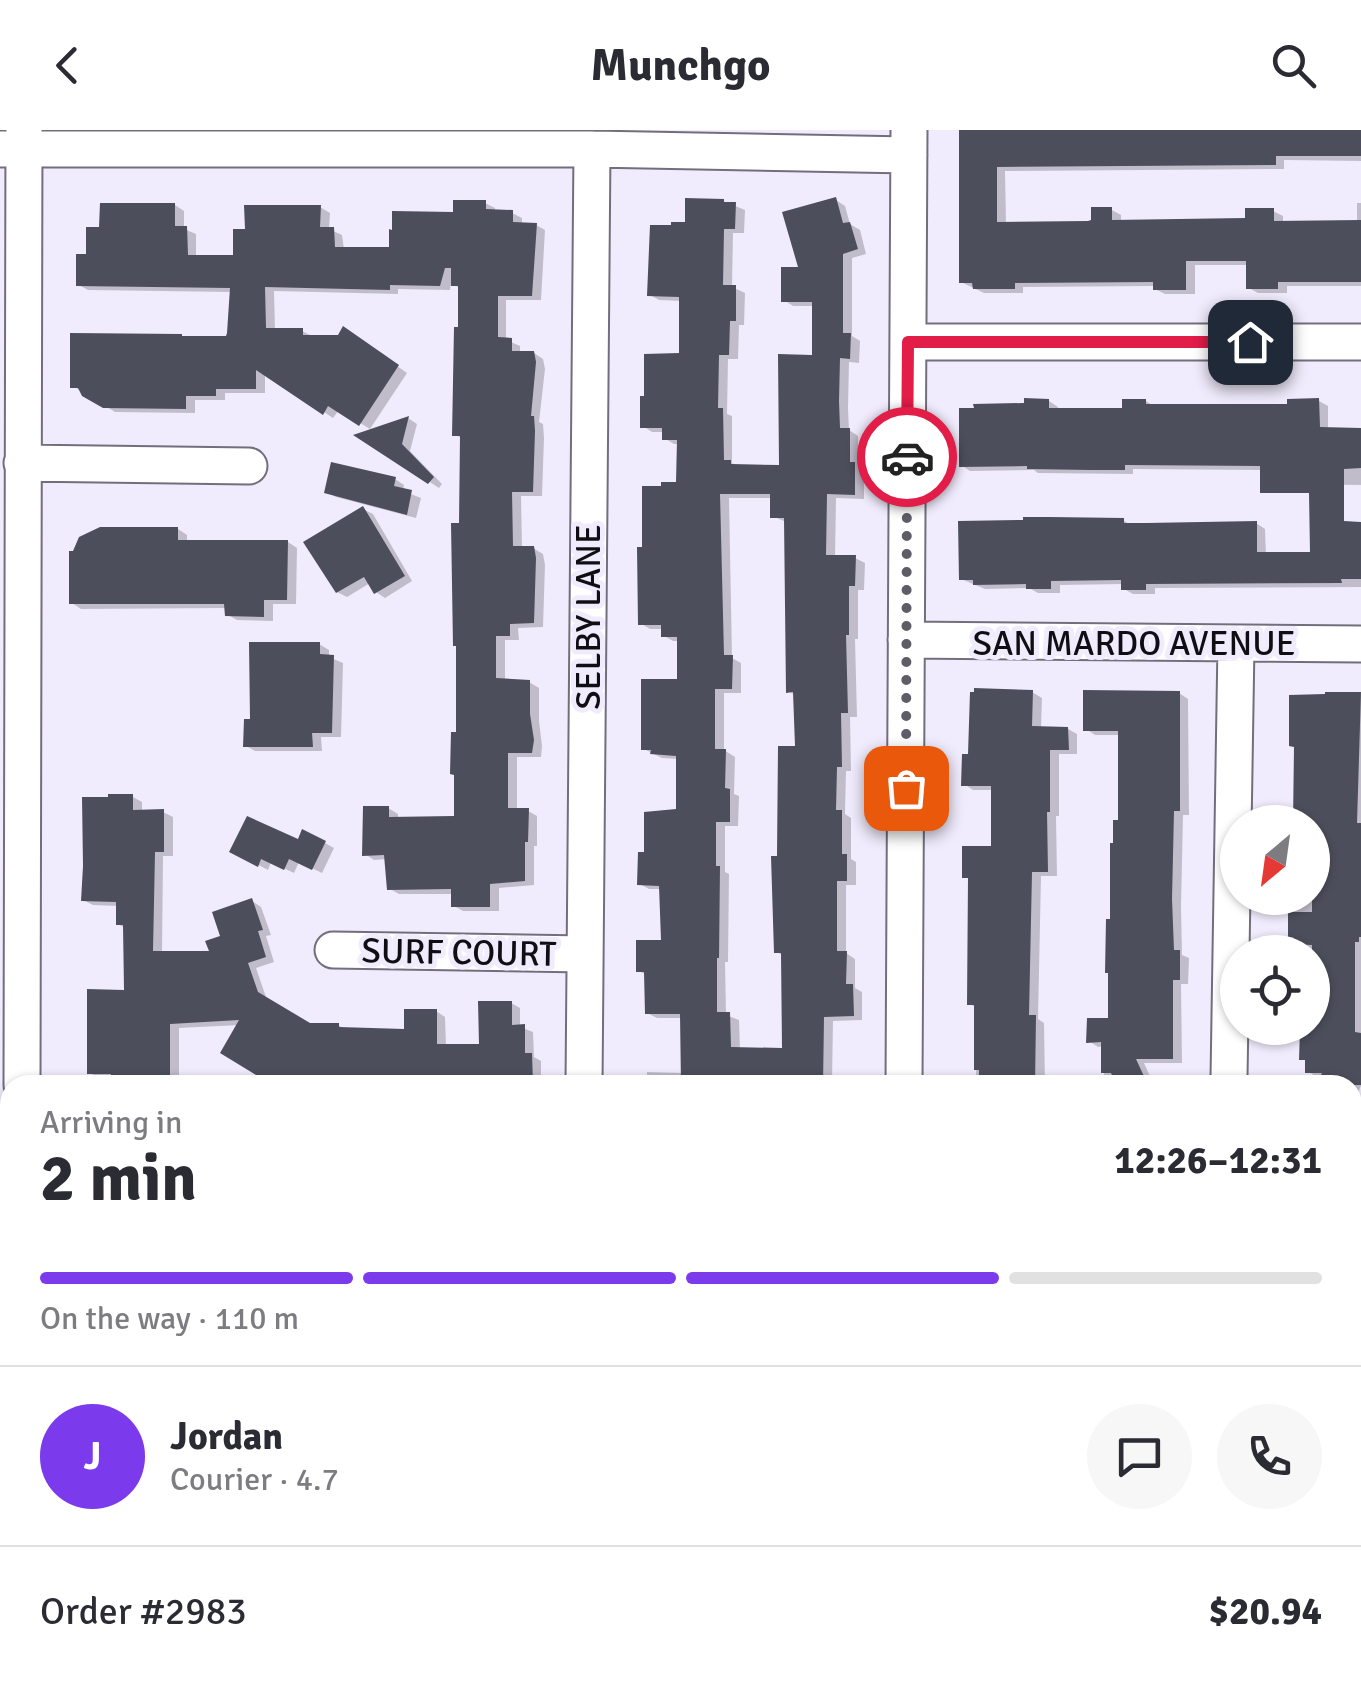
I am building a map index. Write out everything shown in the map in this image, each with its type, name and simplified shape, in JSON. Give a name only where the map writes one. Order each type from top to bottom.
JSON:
[{"type":"street","points":[[20,1075],[11,1039],[10,690],[24,578],[16,143],[592,149],[909,142],[904,1075]]},
{"type":"street","name":"SELBY LANE","points":[[584,1075],[592,149]]},
{"type":"street","points":[[908,342],[1361,342]]},
{"type":"street","points":[[22,463],[249,466]]},
{"type":"street","name":"SAN MARDO AVENUE","points":[[906,640],[1361,644]]},
{"type":"street","points":[[1230,1075],[1236,644]]},
{"type":"street","name":"SURF COURT","points":[[333,950],[585,954]]},
{"type":"building","points":[[959,130],[1361,130],[1361,156],[1276,156],[1276,165],[997,167],[997,222],[1088,221],[1091,207],[1112,207],[1112,220],[1245,218],[1245,208],[1274,208],[1274,221],[1361,220],[1361,282],[1278,282],[1278,289],[1246,289],[1246,261],[1186,261],[1186,290],[1153,290],[1153,282],[1015,283],[1015,289],[973,289],[972,283],[959,283]]},
{"type":"building","points":[[836,197],[843,223],[850,222],[858,249],[843,254],[843,333],[851,333],[850,359],[840,358],[839,401],[840,428],[850,428],[855,495],[827,494],[826,555],[856,555],[855,586],[849,586],[848,713],[841,713],[842,767],[837,767],[836,810],[842,810],[842,854],[847,854],[847,881],[837,881],[837,951],[847,951],[846,984],[853,984],[854,1016],[824,1017],[823,1075],[681,1075],[680,1014],[645,1014],[644,972],[636,972],[636,940],[661,940],[659,886],[637,885],[638,852],[644,852],[644,812],[676,809],[676,756],[641,750],[641,679],[677,679],[677,637],[661,637],[661,625],[638,625],[637,547],[642,547],[642,486],[676,482],[677,440],[662,440],[662,428],[640,428],[644,354],[679,353],[679,297],[647,296],[650,225],[685,222],[685,198],[736,202],[735,229],[724,229],[723,285],[736,285],[736,321],[730,321],[729,355],[719,355],[718,408],[723,408],[724,460],[731,460],[731,464],[779,465],[778,354],[812,355],[812,302],[781,302],[781,267],[798,267],[782,212]],"holes":[[[720,494],[770,494],[770,518],[784,518],[786,693],[793,692],[795,746],[778,746],[777,856],[771,856],[774,953],[781,953],[782,1048],[731,1047],[730,1012],[717,1012],[720,866],[716,866],[716,822],[730,822],[730,789],[725,788],[726,749],[715,749],[715,689],[732,689],[733,655],[724,655]]]},
{"type":"building","points":[[453,200],[486,200],[486,209],[513,210],[513,222],[537,223],[532,296],[498,296],[498,337],[512,338],[512,351],[534,351],[536,362],[531,416],[535,431],[533,492],[512,492],[513,546],[534,546],[536,558],[534,623],[510,624],[510,636],[496,636],[496,678],[530,680],[534,740],[532,753],[508,753],[508,808],[529,808],[525,881],[490,884],[490,907],[451,907],[451,889],[387,890],[384,855],[362,856],[363,806],[389,806],[389,817],[454,816],[454,775],[450,774],[451,732],[456,732],[456,646],[451,523],[459,523],[460,436],[452,436],[458,286],[451,286],[451,268],[445,268],[440,286],[390,285],[390,290],[265,287],[266,328],[303,328],[303,335],[338,335],[343,326],[399,365],[359,426],[328,406],[323,415],[256,370],[256,389],[216,389],[216,396],[186,396],[186,409],[103,408],[82,396],[78,388],[70,388],[70,333],[227,333],[230,288],[76,286],[76,254],[86,254],[86,227],[99,227],[100,203],[175,203],[175,226],[187,226],[188,255],[233,255],[233,229],[245,229],[244,205],[321,205],[320,227],[334,227],[335,247],[389,247],[392,211],[453,212]]},
{"type":"building","points":[[1024,398],[1049,399],[1049,408],[1122,408],[1122,399],[1146,399],[1146,404],[1287,404],[1287,399],[1319,398],[1320,427],[1361,428],[1361,468],[1344,469],[1344,521],[1361,522],[1361,579],[1341,579],[1342,583],[1146,584],[1146,590],[1121,590],[1121,580],[1051,581],[1051,589],[1026,589],[1026,584],[973,585],[973,580],[959,580],[958,521],[1050,517],[1124,518],[1124,523],[1257,521],[1257,552],[1310,552],[1309,493],[1260,493],[1260,466],[1125,465],[1125,470],[959,467],[959,408],[1024,403]]},
{"type":"building","points":[[409,416],[402,444],[434,477],[428,484],[353,435]]},
{"type":"building","points":[[331,462],[396,477],[394,486],[412,490],[407,515],[324,493]]},
{"type":"building","points":[[363,506],[405,576],[374,594],[364,577],[336,593],[303,542]]},
{"type":"building","points":[[100,527],[178,527],[178,540],[288,540],[287,600],[264,600],[264,617],[225,616],[224,604],[69,604],[69,551],[73,551],[79,537]]},
{"type":"building","points":[[249,642],[320,642],[320,654],[334,655],[332,733],[312,733],[313,747],[243,747],[244,719],[250,719]]},
{"type":"building","points":[[974,688],[1033,690],[1032,726],[1068,727],[1069,750],[1050,750],[1048,872],[1032,872],[1029,1015],[1036,1015],[1035,1075],[979,1075],[979,1070],[974,1070],[974,1005],[967,1005],[968,878],[962,878],[962,846],[991,846],[991,786],[961,786],[962,754],[968,754],[970,692]]},
{"type":"building","points":[[1083,690],[1180,691],[1180,811],[1174,811],[1172,899],[1174,950],[1180,950],[1180,980],[1173,980],[1173,1059],[1136,1059],[1143,1075],[1101,1073],[1101,1042],[1086,1043],[1087,1018],[1108,1018],[1106,919],[1110,919],[1110,843],[1113,820],[1118,820],[1118,731],[1083,731]]},
{"type":"building","points":[[1361,692],[1357,823],[1361,823],[1361,937],[1355,942],[1355,1032],[1361,1033],[1361,1075],[1305,1073],[1305,1060],[1299,1060],[1299,1045],[1330,1045],[1330,935],[1288,935],[1288,915],[1330,915],[1330,805],[1293,805],[1289,695]]},
{"type":"building","points":[[133,794],[133,810],[164,809],[164,852],[155,852],[153,951],[209,951],[205,941],[220,936],[212,912],[252,898],[263,930],[258,931],[266,957],[248,963],[258,992],[310,1023],[339,1023],[339,1027],[404,1029],[404,1009],[437,1009],[437,1044],[479,1044],[478,1001],[512,1001],[512,1025],[525,1024],[525,1053],[532,1053],[533,1075],[256,1075],[220,1053],[239,1020],[170,1024],[170,1075],[87,1074],[87,989],[124,990],[123,925],[116,925],[116,902],[81,901],[82,797]]},
{"type":"building","points":[[247,816],[298,839],[302,829],[326,841],[312,870],[289,859],[284,870],[261,859],[258,867],[229,852]]},
{"type":"way so far","points":[[906,788],[907,457]]},
{"type":"route","points":[[907,457],[908,342],[1250,342]]}]
